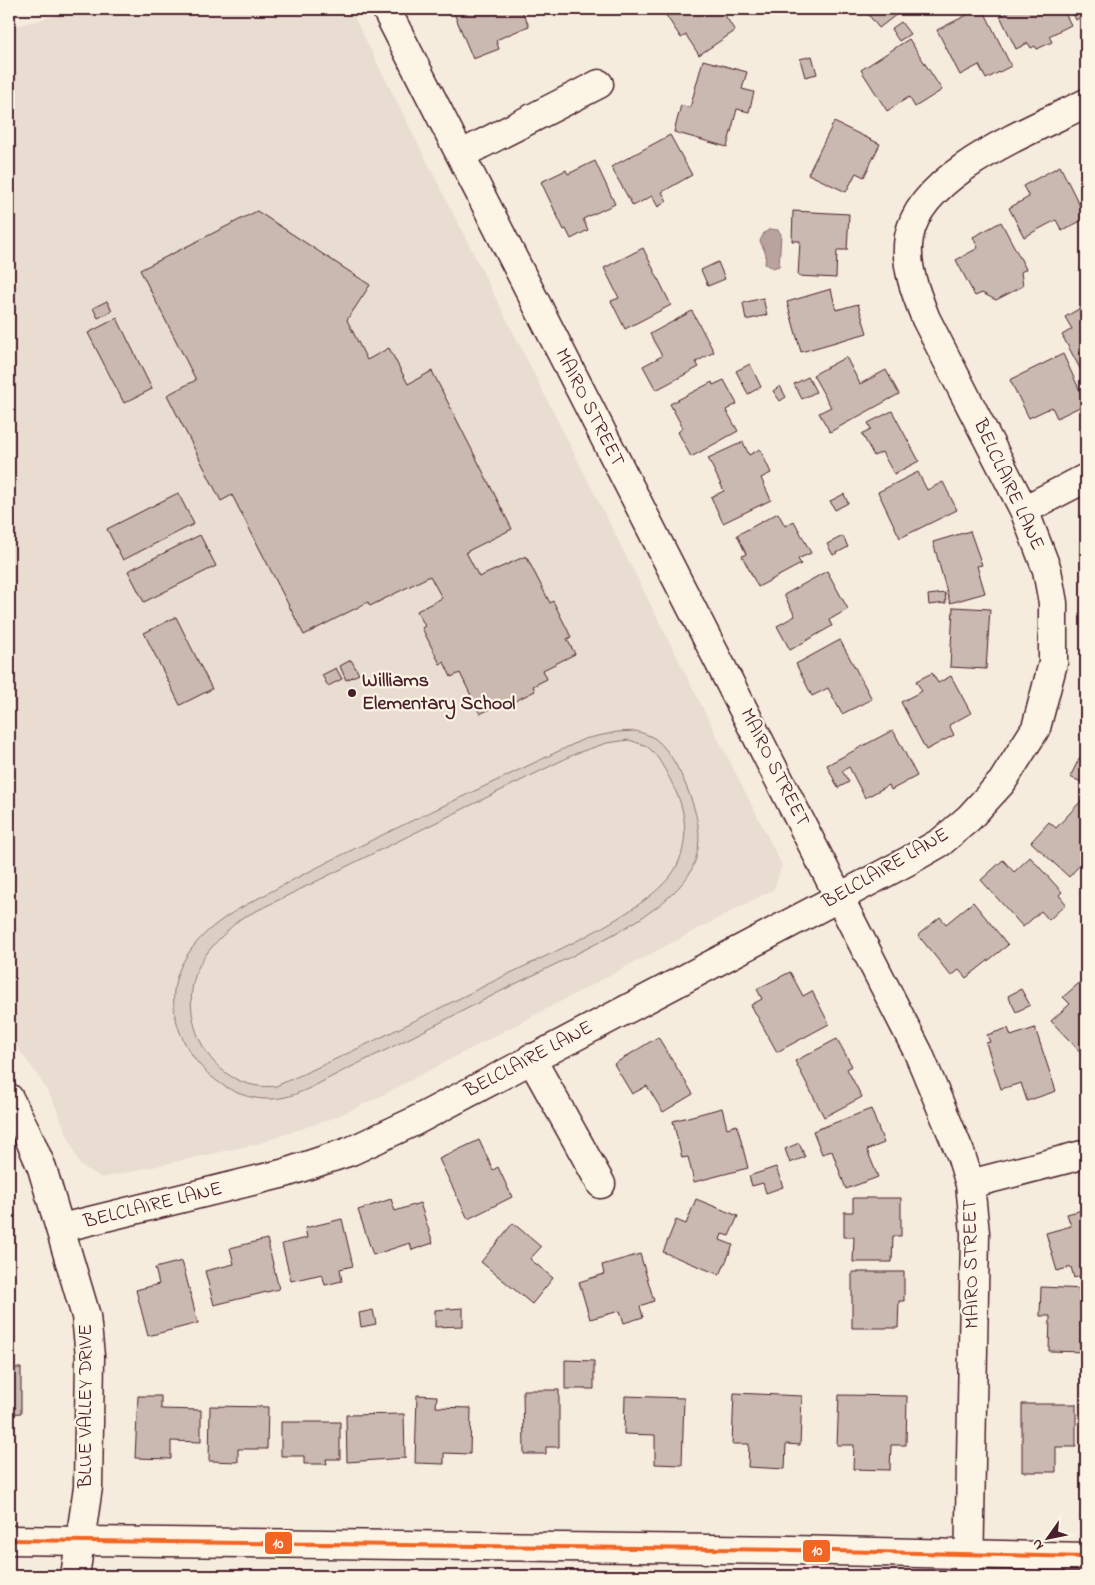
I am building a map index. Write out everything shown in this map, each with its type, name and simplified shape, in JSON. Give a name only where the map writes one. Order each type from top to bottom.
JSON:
[{"type":"street","name":"MAIRO STREET","points":[[386,9],[462,154],[536,306],[840,897],[918,1052],[948,1119],[970,1184],[975,1233],[969,1565]]},
{"type":"street","points":[[462,154],[598,84]]},
{"type":"street","name":"BELCLAIRE LANE","points":[[61,1228],[285,1173],[351,1151],[412,1122],[941,842],[969,818],[1002,782],[1036,728],[1053,663],[1053,603],[1047,570],[1024,510],[914,290],[909,264],[909,238],[918,212],[941,185],[970,162],[1086,102]]},
{"type":"street","points":[[1024,510],[1086,478]]},
{"type":"street","points":[[532,1058],[601,1184]]},
{"type":"street","name":"BLUE VALLEY DRIVE","points":[[9,1098],[42,1168],[86,1316],[90,1356],[88,1486],[75,1576]]},
{"type":"street","points":[[970,1184],[1086,1154]]},
{"type":"street","points":[[9,1540],[969,1565],[1086,1557]]},
{"type":"shaded area","name":"Williams Elementary School","points":[[81,9],[350,9],[782,865],[774,889],[379,1097],[336,1117],[257,1144],[102,1178],[80,1165],[55,1105],[40,1079],[9,1036],[9,28]]},
{"type":"shaded area","points":[[770,229],[778,230],[781,234],[779,266],[773,268],[765,264],[766,254],[760,241],[764,233]]},
{"type":"shaded area","points":[[636,731],[654,738],[662,745],[682,777],[696,815],[699,839],[693,868],[679,887],[657,907],[632,924],[583,951],[311,1088],[290,1096],[270,1099],[247,1096],[225,1087],[207,1072],[191,1054],[180,1032],[174,1009],[175,986],[182,964],[188,953],[213,926],[244,906],[295,879],[418,818],[584,739],[617,732]],"holes":[[[629,740],[649,748],[659,759],[681,804],[685,835],[681,855],[672,874],[657,890],[638,905],[615,920],[563,948],[359,1048],[276,1086],[255,1085],[236,1079],[220,1068],[207,1054],[198,1036],[193,1017],[191,996],[195,976],[208,952],[240,919],[577,753],[607,743]]]},
{"type":"building","points":[[459,9],[521,9],[529,26],[496,40],[499,49],[473,59],[453,11]]},
{"type":"building","points":[[662,9],[721,9],[735,31],[699,55],[686,35],[681,38]]},
{"type":"building","points":[[864,9],[899,9],[901,11],[879,28]]},
{"type":"building","points":[[979,9],[983,9],[1011,66],[986,79],[979,65],[960,75],[937,30]]},
{"type":"building","points":[[1015,9],[1063,9],[1071,25],[1049,36],[1052,42],[1037,49],[1035,46],[1031,48],[1028,43],[1016,49],[1000,16]]},
{"type":"building","points":[[1071,9],[1086,9],[1086,14],[1076,20]]},
{"type":"building","points":[[901,22],[910,34],[899,41],[891,29]]},
{"type":"building","points":[[909,39],[942,90],[915,107],[909,97],[887,111],[861,70]]},
{"type":"building","points":[[812,56],[817,74],[805,77],[800,59]]},
{"type":"building","points":[[703,60],[747,72],[742,89],[754,92],[749,112],[737,109],[727,147],[674,132],[681,105],[690,108]]},
{"type":"building","points":[[834,122],[880,144],[864,177],[856,173],[846,192],[808,174]]},
{"type":"building","points":[[670,135],[692,175],[662,192],[667,201],[658,207],[652,196],[633,206],[611,167]]},
{"type":"building","points":[[595,161],[615,204],[583,219],[588,230],[571,239],[566,229],[564,230],[541,182],[566,170],[568,174]]},
{"type":"building","points":[[1060,166],[1086,218],[1062,231],[1056,220],[1024,237],[1009,208],[1029,197],[1023,186]]},
{"type":"building","points":[[257,211],[370,285],[347,320],[367,360],[389,348],[408,384],[432,371],[512,529],[466,552],[479,577],[526,556],[550,603],[553,601],[571,637],[567,639],[575,654],[543,670],[547,679],[533,686],[535,691],[499,709],[497,705],[480,714],[460,673],[451,677],[444,662],[440,664],[422,628],[425,626],[417,611],[442,598],[430,576],[370,606],[368,602],[304,635],[232,495],[221,501],[167,395],[196,380],[140,270]]},
{"type":"building","points":[[793,211],[849,214],[847,250],[837,250],[836,278],[798,276],[800,241],[792,241]]},
{"type":"building","points":[[1001,222],[1026,269],[1021,272],[1023,286],[996,300],[982,293],[975,296],[956,260],[978,248],[973,237]]},
{"type":"building","points":[[643,248],[671,305],[625,329],[611,301],[619,298],[604,268]]},
{"type":"building","points":[[718,262],[725,279],[708,286],[701,270]]},
{"type":"building","points":[[831,289],[836,310],[858,304],[867,333],[801,352],[787,302]]},
{"type":"building","points":[[763,298],[767,315],[746,320],[743,303]]},
{"type":"building","points":[[107,301],[112,311],[98,318],[93,308]]},
{"type":"building","points":[[1084,306],[1086,310],[1086,372],[1083,374],[1062,335],[1072,329],[1065,317]]},
{"type":"building","points":[[692,311],[714,352],[696,362],[699,367],[656,390],[643,366],[662,356],[650,334]]},
{"type":"building","points":[[117,318],[152,389],[124,403],[88,333]]},
{"type":"building","points":[[1063,354],[1086,404],[1057,418],[1052,407],[1029,418],[1010,380]]},
{"type":"building","points":[[846,357],[860,384],[886,370],[899,394],[830,432],[819,413],[831,407],[813,375]]},
{"type":"building","points":[[750,364],[761,387],[748,394],[736,371]]},
{"type":"building","points":[[808,377],[816,392],[802,399],[794,384]]},
{"type":"building","points":[[724,380],[737,404],[726,410],[738,431],[691,457],[678,432],[683,428],[670,404],[712,382],[713,385]]},
{"type":"building","points":[[780,386],[786,397],[780,401],[773,391]]},
{"type":"building","points":[[892,411],[919,461],[894,474],[882,452],[874,456],[862,434],[871,429],[868,423]]},
{"type":"building","points":[[743,442],[749,455],[760,449],[771,473],[761,478],[771,500],[723,523],[711,497],[724,491],[708,458]]},
{"type":"building","points":[[918,472],[927,490],[943,482],[957,510],[900,538],[878,492]]},
{"type":"building","points":[[178,493],[194,524],[123,560],[107,529]]},
{"type":"building","points":[[844,494],[848,503],[835,510],[830,501]]},
{"type":"building","points":[[778,513],[785,526],[794,521],[811,553],[798,559],[801,564],[758,587],[742,556],[746,554],[737,535]]},
{"type":"building","points":[[970,531],[982,565],[977,566],[985,593],[950,603],[933,542]]},
{"type":"building","points":[[200,535],[216,566],[144,602],[128,571]]},
{"type":"building","points":[[843,536],[848,547],[833,555],[827,544]]},
{"type":"building","points":[[827,571],[848,609],[829,620],[832,626],[790,650],[777,626],[795,616],[784,595]]},
{"type":"building","points":[[945,593],[946,603],[929,605],[928,595]]},
{"type":"building","points":[[953,607],[990,609],[986,669],[950,667]]},
{"type":"building","points":[[176,617],[212,689],[180,705],[144,633]]},
{"type":"building","points":[[840,640],[872,699],[842,714],[828,688],[812,696],[796,664]]},
{"type":"building","points":[[351,660],[359,674],[346,680],[340,666]]},
{"type":"building","points":[[336,668],[342,679],[328,686],[322,675]]},
{"type":"building","points":[[932,673],[938,683],[951,676],[971,713],[949,725],[954,735],[926,750],[901,702],[922,691],[916,681]]},
{"type":"building","points":[[893,730],[917,776],[891,790],[889,785],[865,798],[849,767],[842,771],[849,782],[838,788],[827,765]]},
{"type":"building","points":[[1080,757],[1086,760],[1086,784],[1070,777]]},
{"type":"building","points":[[1081,801],[1086,806],[1086,858],[1069,877],[1031,842],[1049,822],[1056,828]]},
{"type":"building","points":[[1030,857],[1062,892],[1059,895],[1066,904],[1049,920],[1041,911],[1023,927],[981,880],[1003,860],[1014,872]]},
{"type":"building","points":[[973,902],[1008,945],[966,978],[959,970],[951,976],[918,935],[940,917],[946,924]]},
{"type":"building","points":[[790,972],[803,996],[812,991],[829,1024],[777,1052],[751,1005],[762,999],[757,989]]},
{"type":"building","points":[[1085,978],[1086,1058],[1051,1021],[1070,1004],[1063,997]]},
{"type":"building","points":[[1021,989],[1030,1005],[1016,1012],[1008,996]]},
{"type":"building","points":[[1008,1028],[1011,1036],[1035,1028],[1056,1091],[1027,1101],[1021,1083],[1001,1089],[986,1043],[990,1042],[987,1035]]},
{"type":"building","points":[[658,1037],[693,1094],[663,1112],[647,1086],[632,1094],[614,1064]]},
{"type":"building","points":[[837,1039],[852,1066],[847,1069],[862,1097],[824,1117],[795,1061]]},
{"type":"building","points":[[722,1108],[727,1128],[737,1125],[748,1168],[694,1182],[688,1157],[682,1158],[673,1121]]},
{"type":"building","points":[[871,1109],[884,1143],[867,1150],[878,1177],[846,1189],[832,1151],[822,1154],[813,1131]]},
{"type":"building","points":[[479,1140],[493,1170],[498,1167],[512,1197],[468,1219],[439,1159]]},
{"type":"building","points":[[799,1143],[805,1157],[790,1163],[785,1149]]},
{"type":"building","points":[[776,1167],[783,1187],[766,1193],[763,1183],[752,1186],[749,1176]]},
{"type":"building","points":[[853,1198],[901,1198],[901,1236],[893,1236],[892,1262],[853,1262],[854,1237],[844,1237],[844,1212],[853,1212]]},
{"type":"building","points":[[391,1199],[395,1211],[420,1203],[433,1243],[412,1250],[410,1243],[373,1255],[358,1210]]},
{"type":"building","points":[[696,1199],[738,1216],[729,1236],[722,1234],[720,1240],[733,1245],[720,1275],[663,1252],[676,1220],[686,1224]]},
{"type":"building","points":[[1086,1209],[1086,1274],[1074,1278],[1071,1267],[1057,1271],[1046,1233],[1071,1226],[1067,1214]]},
{"type":"building","points":[[342,1219],[353,1266],[340,1269],[342,1281],[325,1285],[322,1274],[291,1281],[282,1244],[307,1238],[305,1228]]},
{"type":"building","points":[[513,1223],[541,1247],[530,1259],[553,1278],[532,1304],[481,1262]]},
{"type":"building","points":[[267,1239],[279,1289],[214,1305],[205,1271],[234,1264],[230,1248]]},
{"type":"building","points":[[640,1254],[654,1301],[640,1306],[643,1317],[624,1323],[620,1311],[590,1319],[579,1282],[604,1274],[602,1265]]},
{"type":"building","points":[[182,1261],[198,1323],[148,1336],[136,1290],[159,1284],[155,1268]]},
{"type":"building","points":[[852,1272],[904,1272],[904,1301],[899,1301],[898,1328],[852,1328]]},
{"type":"building","points":[[1041,1287],[1086,1289],[1086,1352],[1049,1351],[1050,1316],[1040,1316]]},
{"type":"building","points":[[463,1308],[463,1326],[435,1327],[435,1310]]},
{"type":"building","points":[[373,1310],[376,1324],[361,1327],[359,1313]]},
{"type":"building","points":[[565,1360],[594,1361],[594,1389],[565,1389]]},
{"type":"building","points":[[9,1368],[21,1368],[21,1413],[9,1414]]},
{"type":"building","points":[[523,1390],[559,1390],[559,1447],[546,1447],[546,1454],[524,1454]]},
{"type":"building","points":[[734,1393],[802,1396],[800,1445],[786,1444],[785,1469],[748,1467],[749,1444],[732,1444]]},
{"type":"building","points":[[417,1395],[437,1396],[436,1407],[471,1408],[470,1454],[444,1453],[444,1464],[415,1463]]},
{"type":"building","points":[[839,1395],[907,1396],[906,1445],[891,1445],[890,1470],[853,1469],[854,1445],[837,1445]]},
{"type":"building","points":[[138,1396],[161,1396],[161,1409],[201,1410],[201,1442],[171,1441],[171,1459],[135,1458]]},
{"type":"building","points":[[625,1396],[684,1398],[682,1465],[655,1464],[655,1435],[624,1434]]},
{"type":"building","points":[[1022,1404],[1076,1404],[1076,1447],[1056,1447],[1056,1472],[1022,1472]]},
{"type":"building","points":[[210,1406],[268,1407],[267,1449],[238,1449],[238,1462],[209,1461]]},
{"type":"building","points":[[404,1414],[405,1458],[347,1462],[346,1415]]},
{"type":"building","points":[[281,1422],[340,1422],[340,1459],[326,1459],[327,1464],[304,1464],[304,1456],[281,1456]]},
{"type":"transit line","name":"10","points":[[9,1540],[791,1550],[1086,1557]]},
{"type":"place","name":"Williams Elementary School","points":[[352,693]]}]
